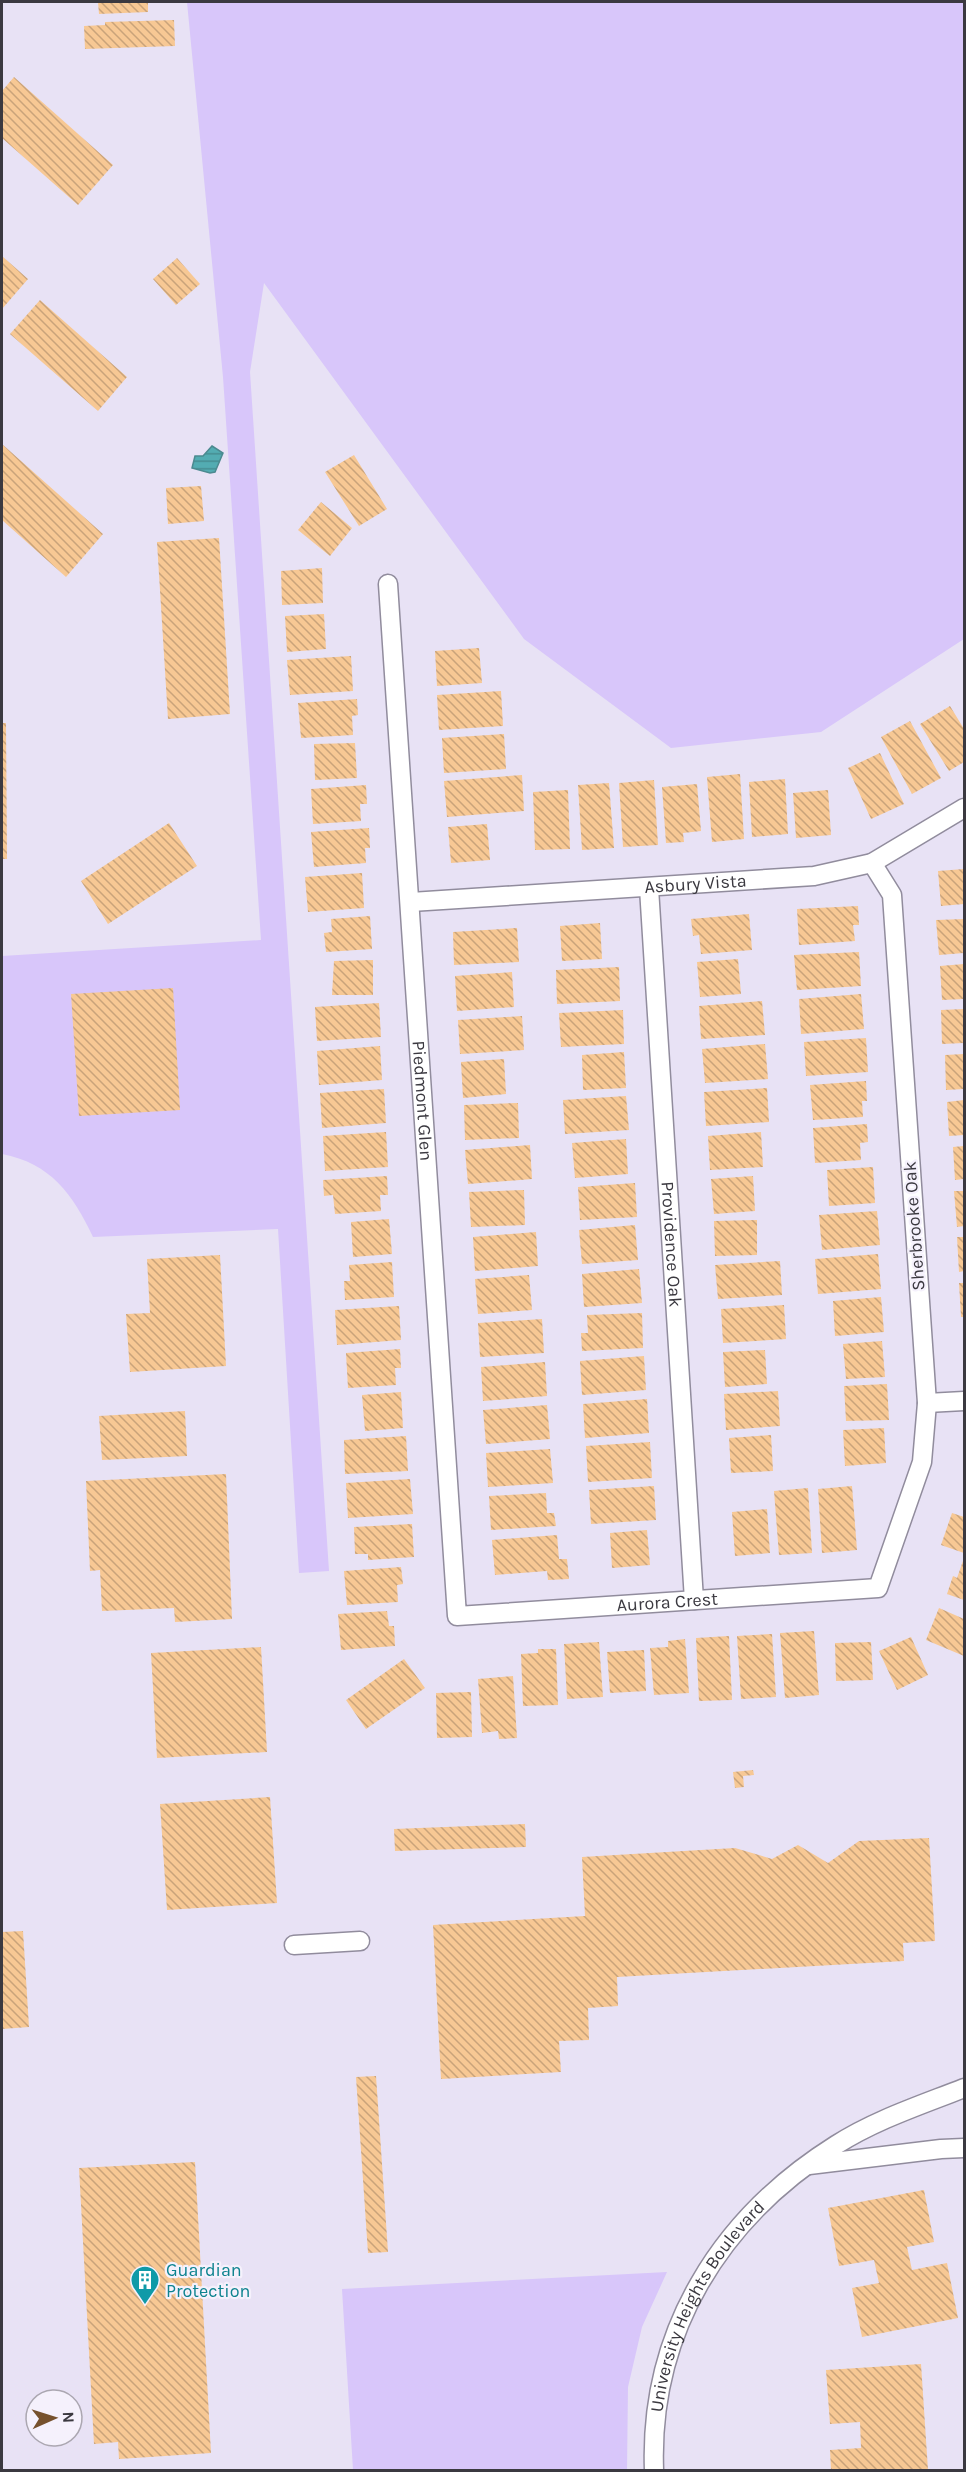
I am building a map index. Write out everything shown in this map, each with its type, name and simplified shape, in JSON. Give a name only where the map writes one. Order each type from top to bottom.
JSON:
[{"type":"street","name":"Piedmont Glen","points":[[388,584],[457,1616]]},
{"type":"street","name":"Asbury Vista","points":[[411,902],[814,876],[872,863],[964,808]]},
{"type":"street","name":"Sherbrooke Oak","points":[[872,863],[892,895],[927,1403],[922,1462],[878,1588]]},
{"type":"street","name":"Providence Oak","points":[[649,888],[694,1600]]},
{"type":"street","points":[[927,1403],[964,1401]]},
{"type":"street","name":"Aurora Crest","points":[[457,1616],[878,1588]]},
{"type":"street","points":[[294,1945],[360,1941]]},
{"type":"street","name":"University Heights Boulevard","points":[[654,2470],[655,2426],[662,2385],[681,2317],[718,2250],[766,2198],[836,2145],[884,2121],[964,2088]]},
{"type":"street","name":"University Heights Boulevard","points":[[808,2166],[941,2148],[964,2148]]},
{"type":"shaded area","points":[[187,2],[964,2],[964,639],[821,732],[671,748],[524,639],[264,283],[250,372],[329,1571],[299,1573],[278,1229],[93,1237],[77,1207],[58,1183],[34,1165],[2,1154],[2,956],[261,940],[223,377]]},
{"type":"shaded area","points":[[667,2272],[642,2327],[628,2387],[627,2470],[353,2470],[342,2289]]},
{"type":"water","points":[[212,446],[223,453],[215,472],[210,473],[192,468],[195,456],[203,456]]},
{"type":"building","points":[[98,2],[148,2],[148,12],[99,14]]},
{"type":"building","points":[[174,20],[175,46],[85,49],[84,26],[105,25],[105,22]]},
{"type":"building","points":[[14,77],[113,165],[78,205],[2,138],[2,91]]},
{"type":"building","points":[[2,256],[28,279],[2,309]]},
{"type":"building","points":[[177,258],[200,284],[176,305],[153,279]]},
{"type":"building","points":[[40,300],[127,377],[98,411],[10,334]]},
{"type":"building","points":[[2,444],[103,534],[66,577],[2,520]]},
{"type":"building","points":[[354,455],[387,509],[359,526],[325,472]]},
{"type":"building","points":[[201,486],[204,521],[168,524],[166,488]]},
{"type":"building","points":[[321,502],[352,528],[330,556],[298,530]]},
{"type":"building","points":[[219,538],[230,714],[168,719],[157,542]]},
{"type":"building","points":[[322,568],[323,603],[282,605],[281,571]]},
{"type":"building","points":[[324,614],[326,649],[287,652],[285,616]]},
{"type":"building","points":[[479,648],[482,683],[437,686],[435,651]]},
{"type":"building","points":[[351,656],[353,691],[290,695],[287,660]]},
{"type":"building","points":[[501,691],[503,726],[439,730],[437,695]]},
{"type":"building","points":[[357,699],[358,715],[352,716],[353,735],[301,738],[298,703]]},
{"type":"building","points":[[950,706],[964,729],[964,762],[949,771],[920,724]]},
{"type":"building","points":[[910,721],[941,778],[912,794],[881,737]]},
{"type":"building","points":[[2,723],[6,723],[7,859],[2,859]]},
{"type":"building","points":[[504,734],[506,769],[444,773],[442,738]]},
{"type":"building","points":[[355,743],[357,778],[315,780],[314,744]]},
{"type":"building","points":[[880,753],[904,804],[871,819],[848,768]]},
{"type":"building","points":[[740,774],[744,839],[712,842],[707,777]]},
{"type":"building","points":[[522,775],[524,811],[447,817],[444,781]]},
{"type":"building","points":[[785,779],[788,834],[752,837],[749,782]]},
{"type":"building","points":[[654,780],[658,845],[623,847],[619,783]]},
{"type":"building","points":[[609,783],[614,848],[582,850],[578,785]]},
{"type":"building","points":[[697,784],[701,831],[683,833],[684,842],[666,843],[662,787]]},
{"type":"building","points":[[366,785],[367,804],[360,804],[361,821],[313,824],[311,789]]},
{"type":"building","points":[[568,790],[570,849],[535,850],[533,792]]},
{"type":"building","points":[[828,790],[831,835],[796,838],[793,793]]},
{"type":"building","points":[[169,823],[197,866],[108,924],[81,881]]},
{"type":"building","points":[[487,824],[490,860],[451,863],[448,827]]},
{"type":"building","points":[[369,828],[370,848],[365,848],[366,863],[314,867],[311,832]]},
{"type":"building","points":[[964,869],[964,904],[941,906],[938,871]]},
{"type":"building","points":[[362,873],[364,908],[308,912],[305,877]]},
{"type":"building","points":[[858,906],[859,925],[853,925],[855,941],[799,945],[797,909]]},
{"type":"building","points":[[749,914],[752,950],[701,954],[699,935],[693,936],[691,919]]},
{"type":"building","points":[[370,916],[372,949],[326,952],[324,933],[332,932],[331,919]]},
{"type":"building","points":[[964,919],[964,953],[939,955],[936,920]]},
{"type":"building","points":[[600,923],[602,959],[562,961],[560,926]]},
{"type":"building","points":[[517,928],[519,962],[454,965],[453,932]]},
{"type":"building","points":[[859,952],[861,986],[797,990],[794,955]]},
{"type":"building","points":[[738,959],[741,994],[700,997],[697,962]]},
{"type":"building","points":[[373,960],[373,995],[332,995],[334,961]]},
{"type":"building","points":[[964,964],[964,999],[942,1000],[940,966]]},
{"type":"building","points":[[619,967],[620,1001],[557,1004],[556,970]]},
{"type":"building","points":[[512,972],[514,1007],[457,1011],[455,976]]},
{"type":"building","points":[[173,988],[180,1110],[79,1116],[71,994]]},
{"type":"building","points":[[861,994],[864,1029],[801,1034],[799,999]]},
{"type":"building","points":[[762,1001],[765,1035],[701,1039],[699,1006]]},
{"type":"building","points":[[379,1003],[381,1037],[317,1041],[315,1007]]},
{"type":"building","points":[[964,1009],[964,1043],[942,1044],[941,1010]]},
{"type":"building","points":[[623,1010],[624,1044],[561,1047],[559,1013]]},
{"type":"building","points":[[522,1016],[524,1050],[460,1054],[458,1020]]},
{"type":"building","points":[[866,1038],[868,1072],[806,1076],[804,1042]]},
{"type":"building","points":[[765,1044],[768,1079],[705,1083],[702,1049]]},
{"type":"building","points":[[380,1046],[382,1080],[319,1085],[317,1051]]},
{"type":"building","points":[[624,1052],[626,1088],[583,1090],[582,1055]]},
{"type":"building","points":[[964,1054],[964,1089],[946,1090],[945,1055]]},
{"type":"building","points":[[504,1059],[506,1094],[463,1098],[461,1062]]},
{"type":"building","points":[[866,1081],[867,1101],[862,1101],[863,1117],[813,1120],[810,1085]]},
{"type":"building","points":[[767,1088],[769,1122],[706,1126],[704,1092]]},
{"type":"building","points":[[384,1089],[386,1123],[322,1128],[320,1093]]},
{"type":"building","points":[[626,1096],[629,1130],[565,1134],[563,1100]]},
{"type":"building","points":[[964,1100],[964,1135],[949,1136],[947,1102]]},
{"type":"building","points":[[518,1103],[519,1138],[465,1140],[464,1105]]},
{"type":"building","points":[[867,1124],[868,1142],[860,1143],[861,1160],[815,1163],[813,1128]]},
{"type":"building","points":[[386,1132],[388,1167],[325,1171],[323,1136]]},
{"type":"building","points":[[761,1132],[763,1167],[710,1170],[708,1136]]},
{"type":"building","points":[[626,1139],[628,1174],[575,1178],[572,1143]]},
{"type":"building","points":[[530,1145],[532,1179],[468,1184],[465,1150]]},
{"type":"building","points":[[964,1146],[964,1179],[955,1180],[953,1147]]},
{"type":"building","points":[[873,1167],[875,1203],[829,1206],[827,1170]]},
{"type":"building","points":[[387,1176],[388,1195],[380,1195],[381,1211],[335,1214],[333,1195],[324,1196],[323,1180]]},
{"type":"building","points":[[753,1176],[755,1211],[714,1214],[711,1179]]},
{"type":"building","points":[[635,1183],[637,1217],[580,1220],[578,1187]]},
{"type":"building","points":[[524,1190],[525,1225],[471,1227],[469,1192]]},
{"type":"building","points":[[954,1191],[964,1191],[964,1226],[957,1227]]},
{"type":"building","points":[[877,1211],[880,1245],[822,1250],[819,1215]]},
{"type":"building","points":[[389,1219],[392,1254],[353,1257],[351,1222]]},
{"type":"building","points":[[757,1220],[757,1255],[715,1256],[714,1221]]},
{"type":"building","points":[[635,1225],[638,1260],[582,1264],[579,1230]]},
{"type":"building","points":[[536,1232],[538,1266],[475,1271],[473,1237]]},
{"type":"building","points":[[957,1237],[964,1237],[964,1271],[959,1272]]},
{"type":"building","points":[[878,1254],[881,1289],[818,1294],[815,1259]]},
{"type":"building","points":[[220,1255],[226,1366],[130,1372],[126,1314],[150,1313],[147,1259]]},
{"type":"building","points":[[780,1261],[782,1295],[718,1299],[715,1265]]},
{"type":"building","points":[[392,1262],[394,1297],[345,1300],[344,1281],[350,1281],[349,1265]]},
{"type":"building","points":[[639,1269],[642,1303],[584,1307],[582,1274]]},
{"type":"building","points":[[529,1275],[532,1310],[478,1314],[475,1279]]},
{"type":"building","points":[[959,1283],[964,1283],[964,1317],[961,1317]]},
{"type":"building","points":[[881,1297],[884,1332],[835,1336],[833,1301]]},
{"type":"building","points":[[784,1305],[786,1339],[723,1343],[721,1309]]},
{"type":"building","points":[[399,1306],[401,1340],[337,1345],[335,1310]]},
{"type":"building","points":[[642,1313],[643,1348],[582,1351],[581,1333],[588,1333],[587,1315]]},
{"type":"building","points":[[542,1319],[544,1353],[480,1357],[478,1323]]},
{"type":"building","points":[[882,1341],[885,1377],[846,1379],[843,1344]]},
{"type":"building","points":[[400,1349],[401,1368],[395,1368],[396,1385],[348,1388],[346,1353]]},
{"type":"building","points":[[765,1350],[767,1384],[725,1387],[723,1352]]},
{"type":"building","points":[[644,1356],[646,1390],[582,1395],[580,1361]]},
{"type":"building","points":[[545,1362],[547,1396],[483,1401],[481,1367]]},
{"type":"building","points":[[887,1384],[889,1420],[846,1421],[844,1386]]},
{"type":"building","points":[[778,1391],[780,1426],[726,1430],[724,1394]]},
{"type":"building","points":[[401,1392],[403,1428],[365,1431],[362,1395]]},
{"type":"building","points":[[647,1399],[649,1433],[585,1438],[583,1404]]},
{"type":"building","points":[[547,1405],[550,1439],[486,1444],[483,1410]]},
{"type":"building","points":[[185,1411],[187,1456],[102,1460],[99,1416]]},
{"type":"building","points":[[884,1428],[886,1463],[845,1466],[843,1430]]},
{"type":"building","points":[[771,1435],[773,1471],[731,1473],[729,1438]]},
{"type":"building","points":[[406,1436],[408,1471],[345,1474],[344,1440]]},
{"type":"building","points":[[650,1442],[652,1478],[588,1482],[586,1446]]},
{"type":"building","points":[[550,1449],[553,1483],[488,1487],[486,1453]]},
{"type":"building","points":[[226,1474],[232,1619],[175,1622],[174,1608],[102,1611],[100,1570],[90,1571],[86,1481]]},
{"type":"building","points":[[410,1479],[413,1514],[348,1518],[346,1483]]},
{"type":"building","points":[[654,1486],[656,1520],[591,1524],[589,1490]]},
{"type":"building","points":[[852,1486],[857,1550],[822,1553],[818,1489]]},
{"type":"building","points":[[808,1488],[812,1553],[779,1555],[774,1491]]},
{"type":"building","points":[[546,1493],[547,1513],[554,1513],[556,1526],[491,1530],[489,1496]]},
{"type":"building","points":[[767,1509],[770,1553],[735,1556],[732,1512]]},
{"type":"building","points":[[952,1513],[964,1517],[964,1553],[941,1545]]},
{"type":"building","points":[[412,1524],[414,1557],[368,1560],[368,1554],[355,1554],[354,1527]]},
{"type":"building","points":[[647,1530],[650,1565],[612,1568],[610,1533]]},
{"type":"building","points":[[557,1535],[559,1559],[567,1559],[569,1579],[548,1580],[547,1571],[495,1575],[492,1540]]},
{"type":"building","points":[[964,1558],[964,1600],[947,1594],[953,1576],[957,1578]]},
{"type":"building","points":[[401,1567],[403,1584],[397,1585],[398,1602],[347,1605],[344,1571]]},
{"type":"building","points":[[939,1608],[964,1619],[964,1656],[926,1640]]},
{"type":"building","points":[[387,1611],[389,1626],[394,1626],[395,1646],[341,1650],[338,1614]]},
{"type":"building","points":[[814,1631],[819,1695],[785,1698],[780,1633]]},
{"type":"building","points":[[772,1634],[776,1697],[741,1699],[737,1636]]},
{"type":"building","points":[[729,1636],[732,1700],[699,1701],[696,1638]]},
{"type":"building","points":[[911,1637],[928,1675],[897,1690],[879,1651]]},
{"type":"building","points":[[685,1639],[689,1693],[654,1695],[650,1648],[668,1647],[668,1641]]},
{"type":"building","points":[[599,1642],[603,1697],[567,1699],[564,1644]]},
{"type":"building","points":[[871,1642],[873,1680],[836,1681],[835,1643]]},
{"type":"building","points":[[261,1647],[267,1752],[157,1758],[151,1653]]},
{"type":"building","points":[[538,1649],[556,1649],[558,1705],[523,1706],[521,1654],[538,1653]]},
{"type":"building","points":[[644,1650],[646,1691],[610,1693],[607,1652]]},
{"type":"building","points":[[404,1659],[425,1688],[366,1729],[346,1700]]},
{"type":"building","points":[[513,1676],[517,1738],[499,1739],[498,1731],[482,1733],[478,1679]]},
{"type":"building","points":[[471,1692],[472,1737],[437,1738],[436,1693]]},
{"type":"building","points":[[753,1770],[754,1775],[743,1776],[744,1787],[735,1788],[733,1772]]},
{"type":"building","points":[[270,1797],[277,1903],[167,1910],[160,1804]]},
{"type":"building","points":[[525,1824],[526,1847],[395,1851],[394,1829]]},
{"type":"building","points":[[929,1838],[935,1941],[903,1943],[904,1961],[617,1977],[618,2006],[588,2008],[589,2040],[559,2041],[561,2072],[441,2079],[433,1925],[585,1916],[582,1857],[735,1848],[772,1859],[798,1845],[828,1863],[859,1841]]},
{"type":"building","points":[[23,1931],[29,2027],[2,2029],[2,1932]]},
{"type":"building","points":[[376,2076],[388,2252],[368,2253],[356,2077]]},
{"type":"building","name":"Guardian Protection","points":[[195,2162],[211,2453],[119,2459],[118,2442],[94,2444],[79,2168]]},
{"type":"building","points":[[924,2190],[934,2242],[907,2247],[912,2270],[947,2263],[958,2318],[862,2337],[852,2288],[879,2283],[874,2260],[839,2266],[828,2208]]},
{"type":"building","points":[[921,2364],[928,2470],[831,2470],[830,2450],[861,2448],[860,2422],[830,2424],[826,2370]]},
{"type":"place","name":"Guardian Protection","points":[[145,2306]]}]
